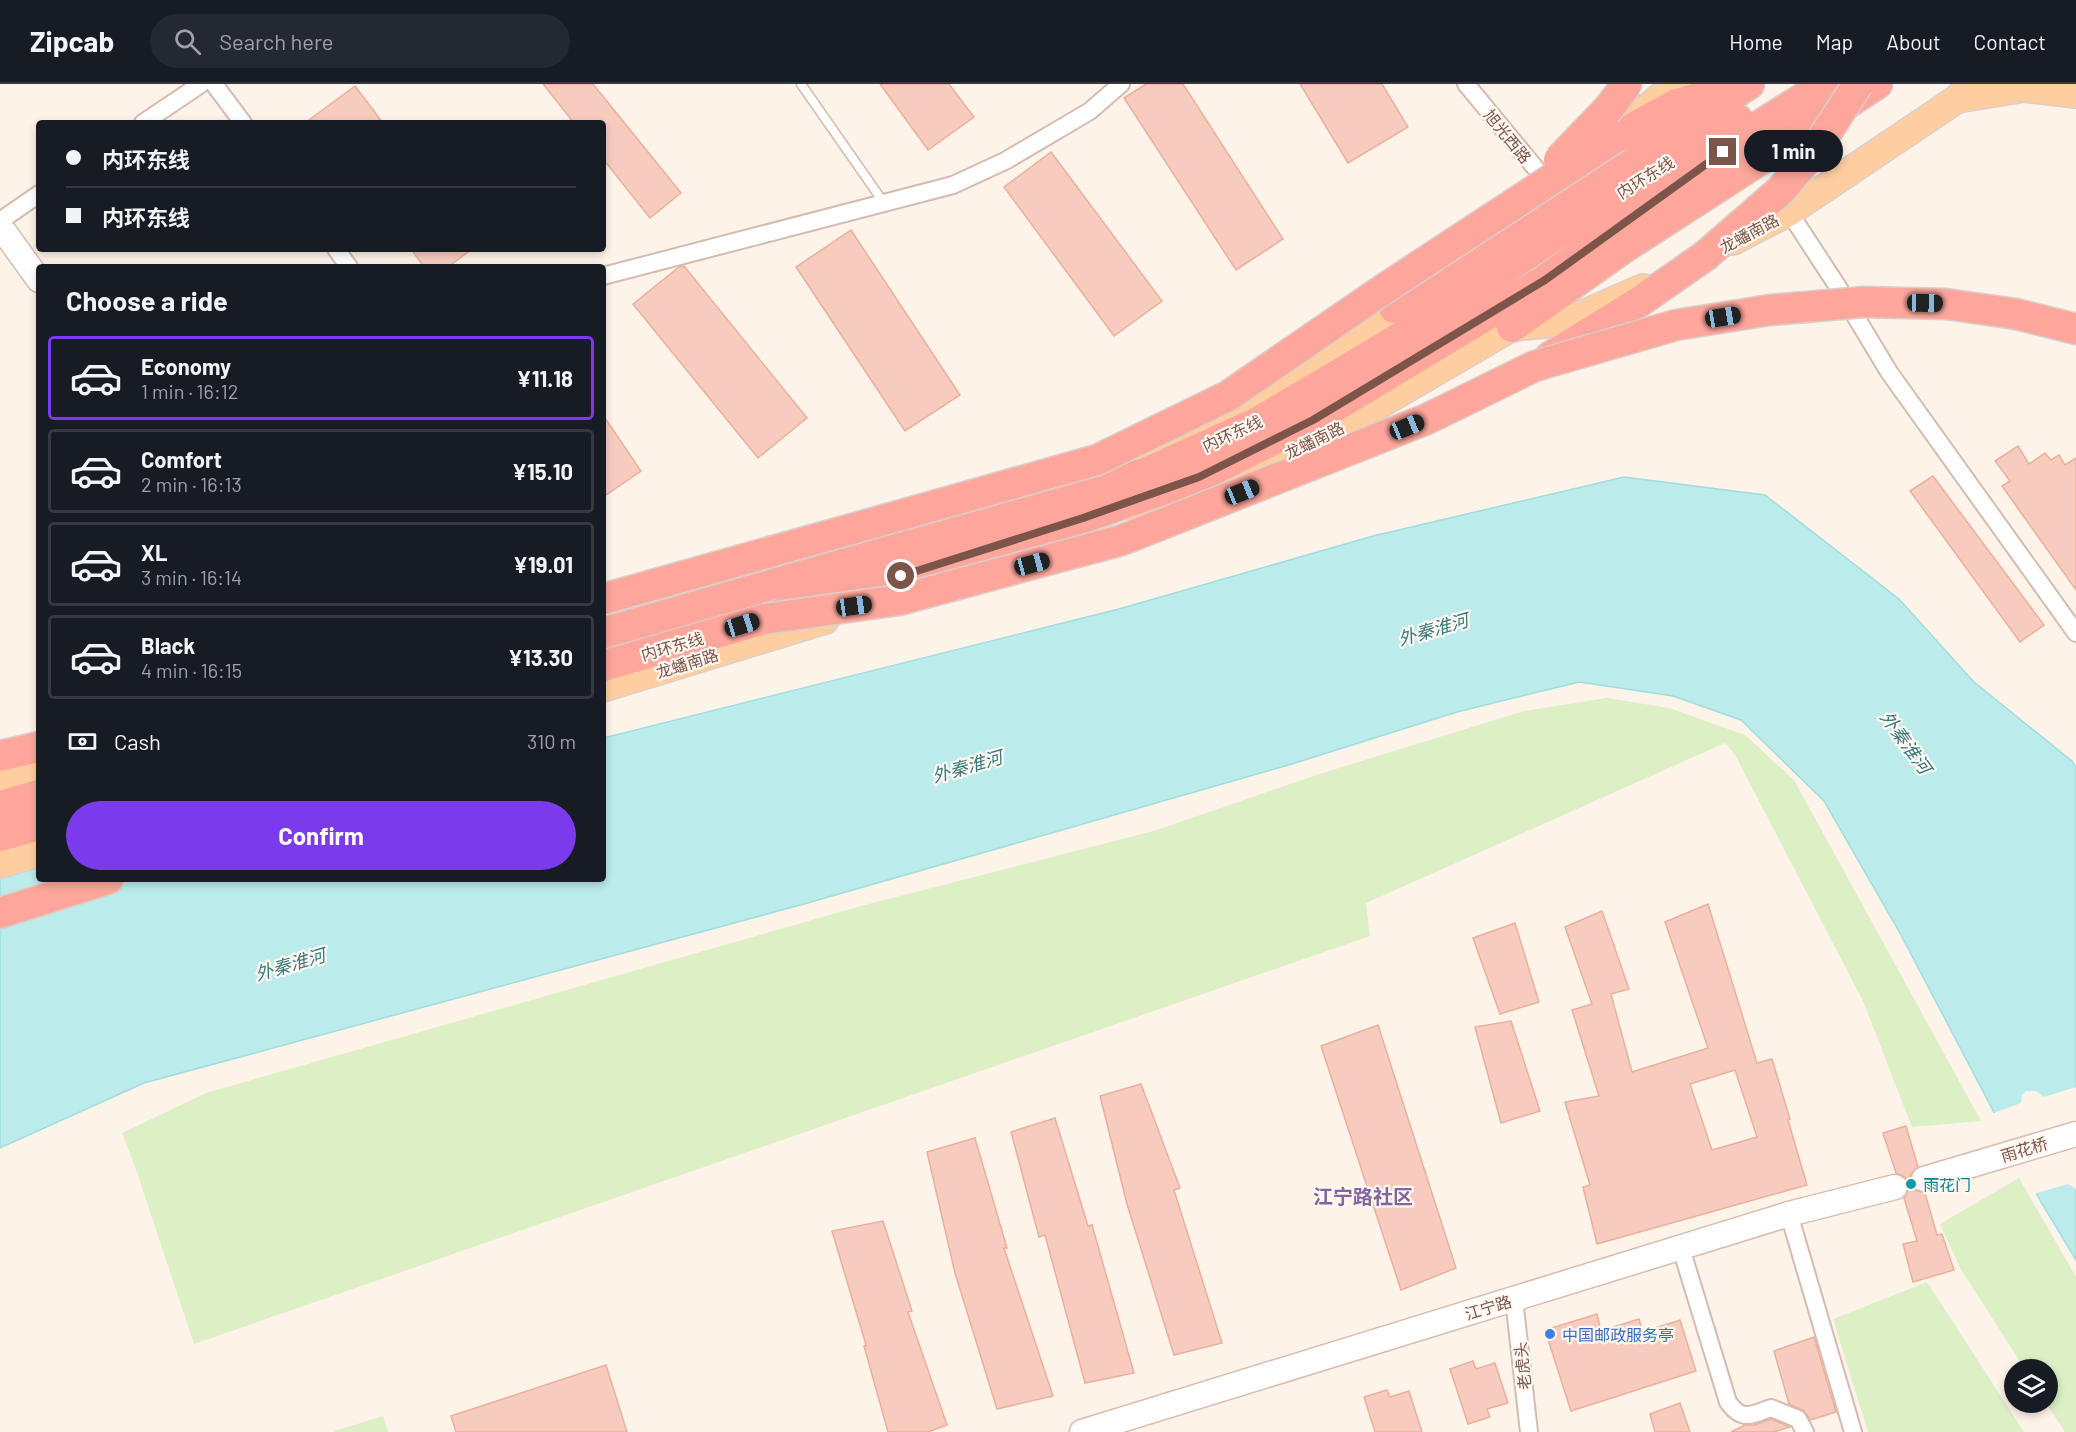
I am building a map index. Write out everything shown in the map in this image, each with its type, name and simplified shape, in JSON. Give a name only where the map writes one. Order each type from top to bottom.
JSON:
[{"type":"highway","points":[[1537,192],[1627,84]]},
{"type":"highway","points":[[606,598],[1097,460],[1228,396],[1537,192],[1616,137],[1677,104],[1746,84]]},
{"type":"highway","points":[[1394,308],[1746,84]]},
{"type":"highway","name":"内环东线","points":[[606,632],[868,557],[1148,472],[1256,423],[1426,322],[1593,210],[1793,84]]},
{"type":"highway","name":"内环东线","points":[[606,672],[1083,518],[1199,477],[1313,420],[1545,280],[1759,126],[1826,84]]},
{"type":"highway","points":[[764,619],[899,600],[1122,540],[1427,419],[1534,366],[1639,302],[1706,256],[1781,190],[1817,147],[1858,84]]},
{"type":"highway","points":[[1512,327],[1622,249],[1877,84]]},
{"type":"highway","points":[[1534,366],[1676,325],[1770,310],[1864,302],[1946,304],[2016,314],[2076,329]]},
{"type":"highway","points":[[0,756],[36,748]]},
{"type":"highway","points":[[0,806],[36,796]]},
{"type":"highway","points":[[0,836],[36,826]]},
{"type":"highway","points":[[0,913],[98,882]]},
{"type":"main road","points":[[606,619],[900,536],[998,498],[1165,446],[1274,388],[1394,308],[1537,192],[1676,84]]},
{"type":"main road","points":[[1964,89],[2024,88],[2076,94]]},
{"type":"main road","name":"龙蟠南路","points":[[606,672],[695,661],[1131,523],[1327,435],[1512,327],[1566,322],[1648,285],[1789,212],[1964,89]]},
{"type":"main road","points":[[0,783],[36,774]]},
{"type":"main road","points":[[0,864],[36,853]]},
{"type":"street","points":[[147,120],[201,84]]},
{"type":"street","points":[[214,84],[241,120]]},
{"type":"street","points":[[606,275],[953,185],[1005,161],[1090,111],[1120,84]]},
{"type":"street","name":"旭光西路","points":[[1466,84],[1537,192]]},
{"type":"street","points":[[0,220],[36,196]]},
{"type":"street","points":[[1789,212],[1889,372],[2076,633]]},
{"type":"street","points":[[0,226],[36,276]]},
{"type":"street","name":"雨花桥","points":[[1924,1179],[2076,1134]]},
{"type":"street","name":"江宁路","points":[[1082,1432],[1789,1214],[1895,1187]]},
{"type":"street","points":[[1789,1214],[1853,1432]]},
{"type":"street","points":[[1681,1248],[1728,1401],[1735,1412],[1748,1416],[1772,1408],[1798,1419],[1805,1432]]},
{"type":"street","name":"老虎头","points":[[1514,1299],[1529,1432]]},
{"type":"lane","points":[[801,84],[884,203]]},
{"type":"green space","points":[[1607,698],[1669,708],[1745,735],[1794,780],[1981,1121],[1912,1127],[1863,1001],[1734,753],[1725,743],[1366,903],[1370,936],[194,1344],[122,1133],[206,1093],[861,906],[1157,830],[1316,775],[1524,711]]},
{"type":"green space","points":[[2019,1178],[2076,1277],[2076,1432],[2065,1432],[2053,1413],[2058,1413],[2058,1359],[2019,1359],[1960,1268],[1940,1224]]},
{"type":"green space","points":[[1927,1282],[2004,1401],[2004,1413],[2012,1413],[2024,1432],[1868,1432],[1833,1319]]},
{"type":"green space","points":[[383,1416],[388,1432],[334,1431]]},
{"type":"water","name":"外秦淮河","points":[[1624,477],[1765,495],[1899,599],[1974,682],[2072,761],[2076,768],[2076,1260],[2041,1202],[1901,935],[1824,801],[1741,720],[1673,696],[1579,682],[1457,712],[1292,764],[804,904],[144,1083],[0,1148],[0,851],[36,860],[36,882],[606,882],[606,737],[1119,609],[1373,536]]},
{"type":"pier","points":[[2076,1087],[2076,1189],[2068,1184],[2033,1194],[1991,1114],[2021,1103],[2022,1095],[2026,1091],[2036,1091],[2044,1097]]},
{"type":"building","points":[[543,84],[593,84],[681,193],[650,218],[606,163],[606,120],[572,120]]},
{"type":"building","points":[[880,84],[949,84],[974,117],[928,150]]},
{"type":"building","points":[[1146,84],[1183,84],[1283,239],[1236,270],[1124,98]]},
{"type":"building","points":[[1300,84],[1382,84],[1408,127],[1348,163]]},
{"type":"building","points":[[355,86],[381,120],[309,120]]},
{"type":"building","points":[[1051,152],[1162,301],[1114,336],[1004,187]]},
{"type":"building","points":[[851,230],[960,395],[905,431],[796,267]]},
{"type":"building","points":[[413,252],[468,252],[452,264],[422,264]]},
{"type":"building","points":[[684,266],[807,418],[758,458],[633,304],[679,267]]},
{"type":"building","points":[[606,419],[641,471],[606,495]]},
{"type":"building","points":[[2018,446],[2029,464],[2045,453],[2051,460],[2059,455],[2065,465],[2076,458],[2076,590],[2002,486],[2010,481],[1995,461]]},
{"type":"building","points":[[1933,476],[2044,625],[2020,642],[1910,491]]},
{"type":"building","points":[[1708,904],[1757,1063],[1772,1059],[1807,1185],[1597,1244],[1583,1187],[1590,1185],[1565,1102],[1599,1096],[1572,1010],[1592,1004],[1565,927],[1602,911],[1629,989],[1611,994],[1632,1072],[1708,1048],[1665,922]],"holes":[[[1735,1070],[1757,1137],[1712,1150],[1690,1084]]]},
{"type":"building","points":[[1515,923],[1539,1002],[1500,1014],[1473,938]]},
{"type":"building","points":[[1511,1021],[1540,1111],[1501,1123],[1475,1027]]},
{"type":"building","points":[[1378,1025],[1456,1268],[1401,1290],[1321,1046]]},
{"type":"building","points":[[1141,1084],[1180,1188],[1174,1190],[1222,1343],[1174,1355],[1127,1204],[1100,1096]]},
{"type":"building","points":[[1055,1118],[1088,1226],[1092,1225],[1134,1373],[1085,1383],[1045,1235],[1039,1237],[1011,1132]]},
{"type":"building","name":"雨花门","points":[[1906,1126],[1918,1167],[1910,1175],[1911,1184],[1915,1190],[1925,1193],[1937,1235],[1942,1234],[1954,1270],[1913,1282],[1903,1244],[1917,1241],[1904,1198],[1909,1184],[1905,1177],[1896,1173],[1883,1133]]},
{"type":"building","points":[[975,1138],[1007,1248],[1004,1248],[1053,1396],[997,1409],[955,1273],[927,1152]]},
{"type":"building","points":[[883,1221],[912,1311],[908,1312],[947,1425],[928,1432],[888,1432],[864,1346],[866,1345],[832,1231]]},
{"type":"building","points":[[1597,1314],[1601,1331],[1639,1319],[1643,1332],[1680,1320],[1696,1371],[1571,1411],[1545,1330]]},
{"type":"building","points":[[1814,1337],[1836,1412],[1811,1420],[1803,1410],[1789,1404],[1774,1351]]},
{"type":"building","points":[[1473,1361],[1476,1369],[1495,1363],[1508,1403],[1487,1409],[1490,1417],[1468,1424],[1450,1369]]},
{"type":"building","points":[[606,1365],[627,1432],[456,1432],[451,1416]]},
{"type":"building","points":[[1387,1390],[1390,1397],[1409,1391],[1422,1432],[1375,1432],[1364,1397]]},
{"type":"building","points":[[1680,1403],[1690,1432],[1655,1432],[1650,1414]]},
{"type":"building","points":[[1771,1419],[1790,1427],[1774,1432],[1731,1432],[1745,1425],[1755,1425]]},
{"type":"place","name":"雨花门","points":[[1911,1184]]},
{"type":"place","name":"中国邮政服务亭","points":[[1550,1334]]},
{"type":"district","name":"江宁路社区","points":[[1363,1196]]},
{"type":"route","points":[[901,576],[1083,518],[1199,477],[1313,420],[1545,280],[1723,152]]}]
